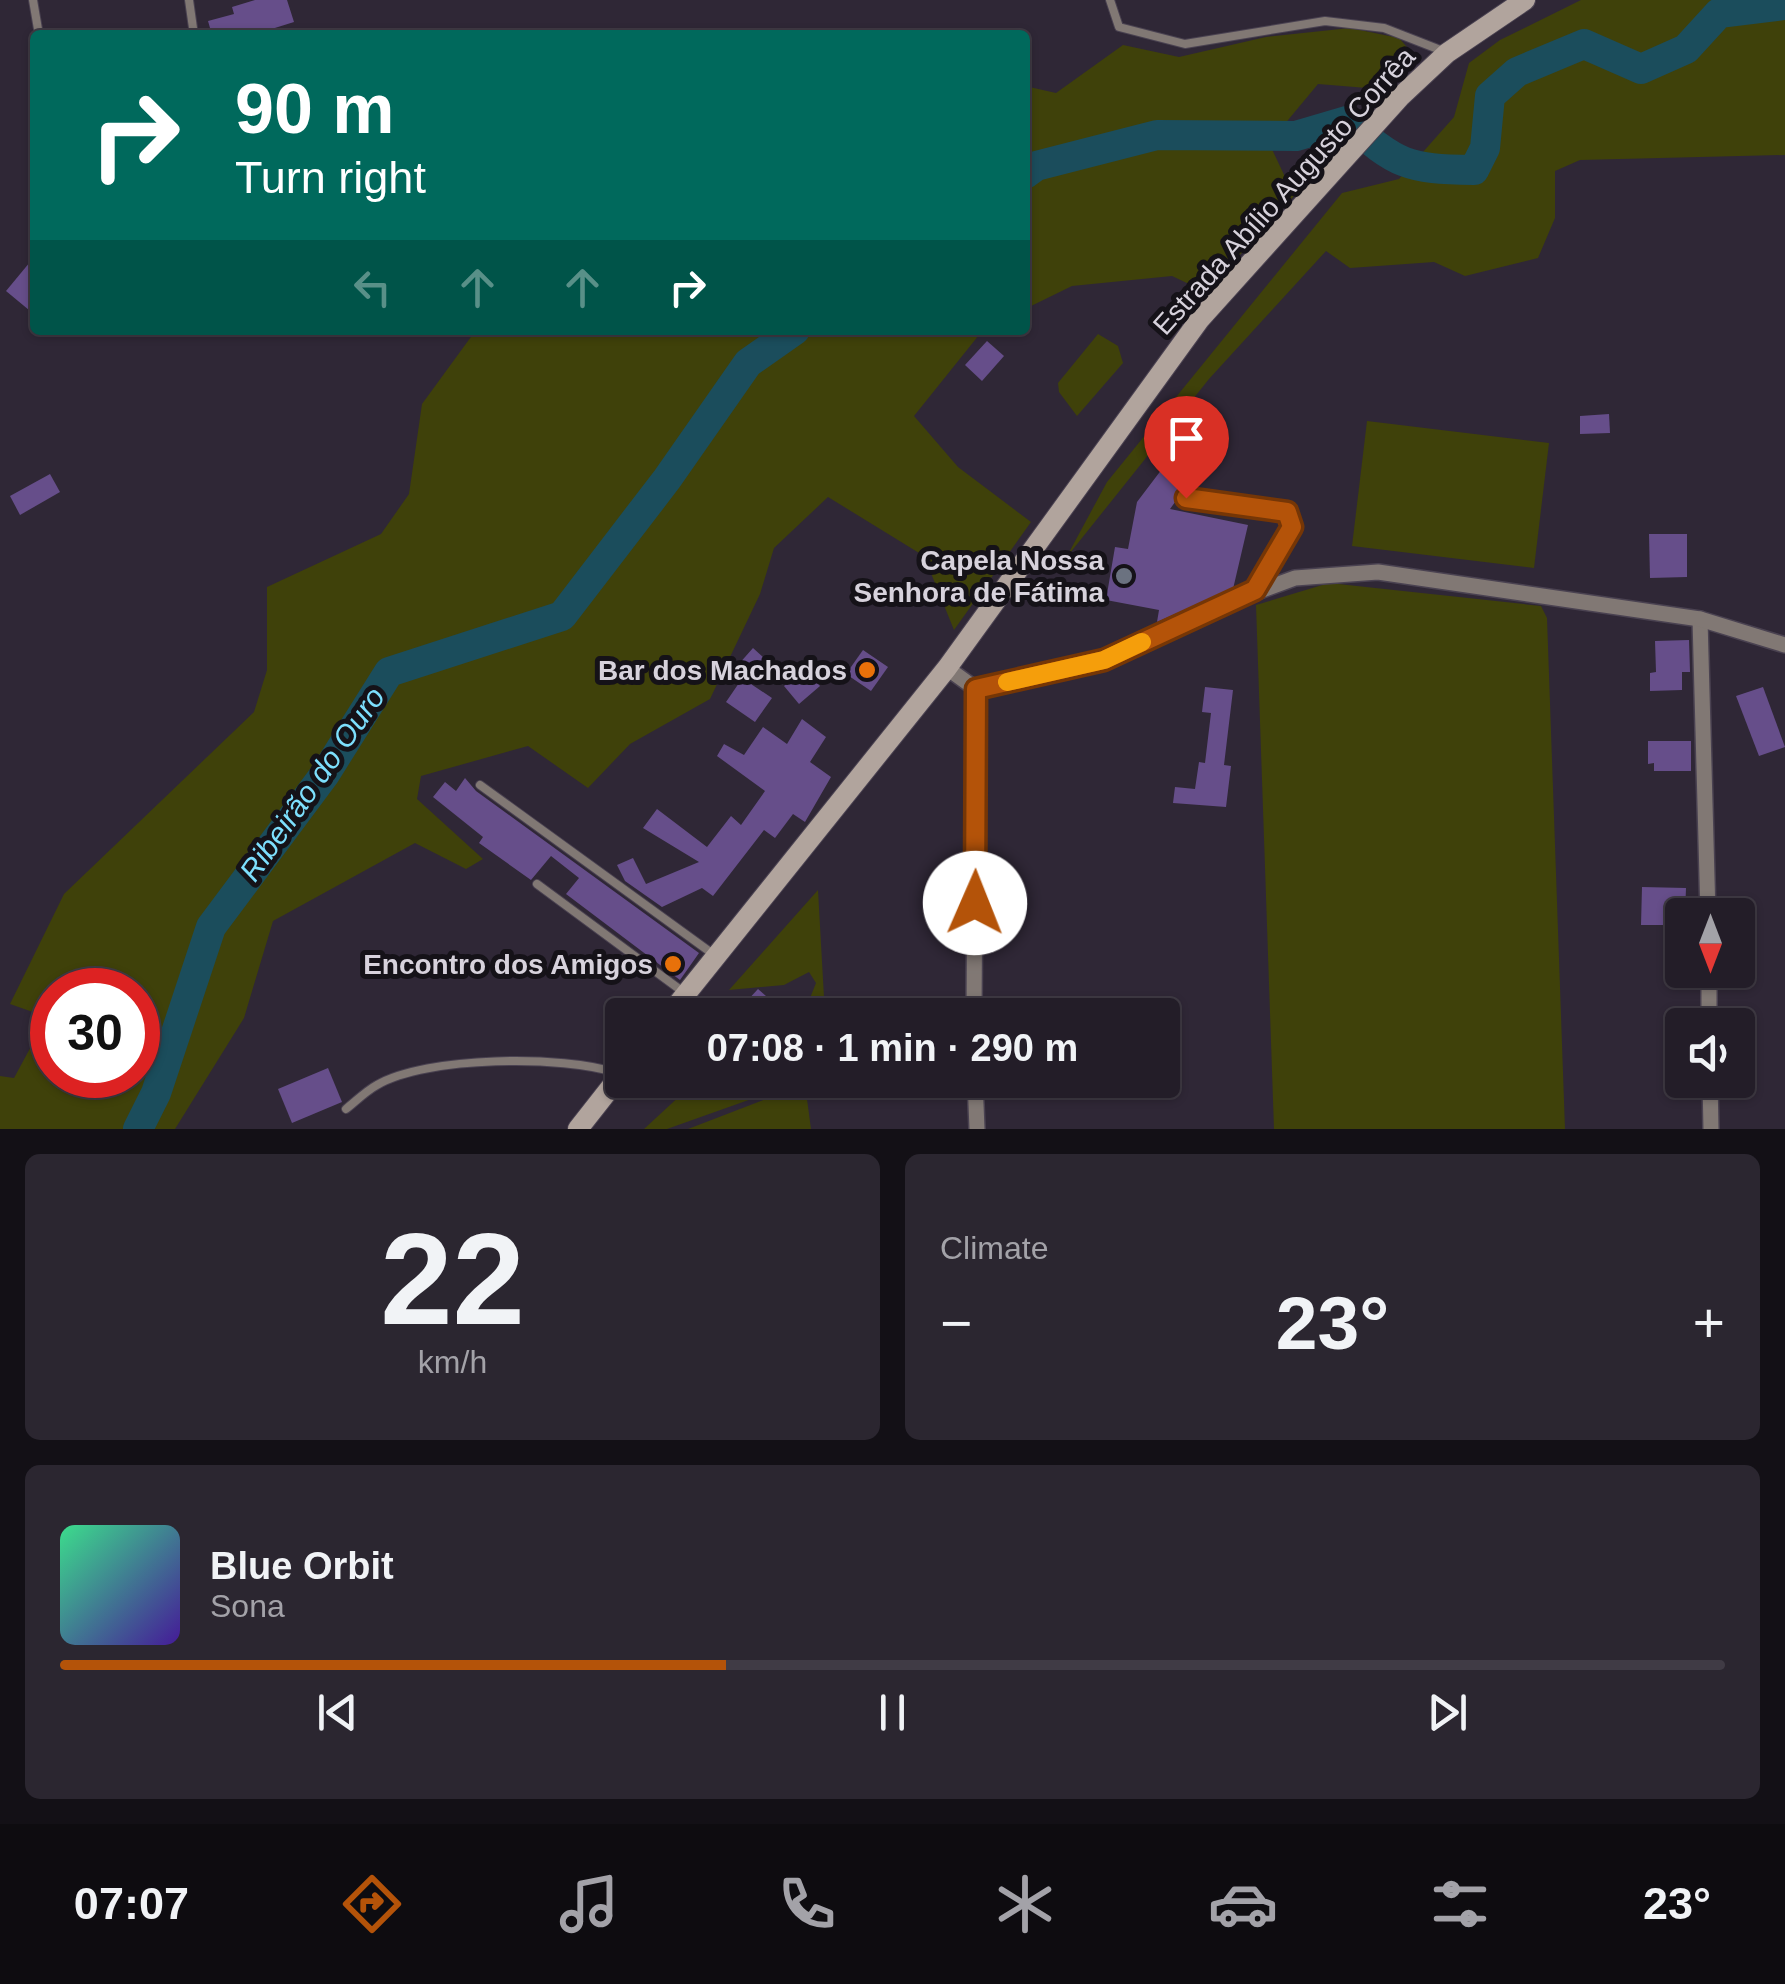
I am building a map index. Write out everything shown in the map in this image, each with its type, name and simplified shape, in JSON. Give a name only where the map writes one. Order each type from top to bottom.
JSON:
[{"type":"main road","name":"Estrada Abílio Augusto Corrêa","points":[[683,998],[946,668],[1200,319],[1400,96],[1448,53],[1525,0]]},
{"type":"main road","points":[[578,1129],[605,1095]]},
{"type":"street","points":[[946,668],[976,689],[1104,660],[1255,590],[1322,574],[1378,572],[1700,619],[1785,646]]},
{"type":"street","points":[[1700,619],[1708,898]]},
{"type":"street","points":[[974,998],[976,689]]},
{"type":"street","points":[[976,1098],[977,1129]]},
{"type":"street","points":[[1710,1098],[1711,1129]]},
{"type":"lane","points":[[33,0],[38,30]]},
{"type":"lane","points":[[189,0],[193,30]]},
{"type":"lane","points":[[1110,0],[1119,27],[1185,44],[1325,21],[1384,28],[1448,53]]},
{"type":"lane","points":[[1186,498],[1287,512],[1292,517],[1292,527],[1255,590]]},
{"type":"lane","points":[[480,785],[717,956]]},
{"type":"lane","points":[[537,884],[686,994]]},
{"type":"lane","points":[[346,1109],[379,1083],[455,1065],[521,1060],[590,1064],[605,1069]]},
{"type":"shaded area","points":[[1581,0],[1785,0],[1785,155],[1580,160],[1555,171],[1555,218],[1538,258],[1465,276],[1434,262],[1350,268],[1326,251],[1209,379],[1066,558],[1107,482],[1342,193],[1399,179],[1454,117],[1469,63],[1500,40]]},
{"type":"shaded area","points":[[1350,28],[1399,38],[1412,53],[1367,88],[1318,84],[1269,143],[1294,196],[1206,292],[1172,276],[1072,286],[1030,307],[1030,87],[1056,93],[1123,45],[1179,57],[1266,37]]},
{"type":"shaded area","points":[[1098,334],[1118,346],[1123,363],[1077,416],[1059,392],[1058,383]]},
{"type":"shaded area","points":[[472,335],[979,335],[914,416],[958,467],[1031,522],[954,630],[924,556],[828,497],[774,548],[760,594],[710,699],[630,744],[588,788],[528,746],[421,776],[417,799],[483,859],[466,869],[415,843],[273,921],[244,1018],[175,1129],[0,1129],[0,1076],[14,1078],[30,1048],[30,1098],[160,1098],[160,968],[30,968],[30,1011],[10,1004],[64,894],[254,712],[267,670],[267,587],[381,534],[409,494],[422,404]]},
{"type":"shaded area","points":[[1367,421],[1549,443],[1534,568],[1352,546]]},
{"type":"shaded area","points":[[1329,583],[1541,606],[1547,618],[1565,1129],[1274,1129],[1256,605]]},
{"type":"shaded area","points":[[818,890],[824,998],[810,998],[816,983],[809,972],[784,985],[729,990]]},
{"type":"shaded area","points":[[678,1098],[754,1098],[667,1129],[644,1129]]},
{"type":"shaded area","points":[[769,1098],[807,1098],[811,1129],[688,1129]]},
{"type":"building","points":[[255,0],[287,0],[294,22],[268,30],[211,30],[208,21],[234,14],[232,7]]},
{"type":"building","points":[[30,262],[30,311],[6,291]]},
{"type":"building","points":[[987,341],[1004,356],[982,381],[965,365]]},
{"type":"building","points":[[1609,414],[1610,433],[1580,434],[1580,416]]},
{"type":"building","points":[[1187,436],[1205,448],[1185,476],[1191,480],[1170,509],[1248,525],[1233,589],[1157,622],[1159,610],[1106,600],[1115,547],[1128,549],[1137,502]]},
{"type":"building","points":[[50,474],[60,492],[20,515],[10,496]]},
{"type":"building","points":[[1649,534],[1687,534],[1687,577],[1650,578]]},
{"type":"building","points":[[1689,640],[1690,672],[1682,672],[1682,690],[1650,691],[1650,673],[1656,672],[1655,641]]},
{"type":"building","points":[[753,648],[764,658],[745,680],[772,698],[755,722],[726,702],[739,683],[730,674]]},
{"type":"building","name":"Bar dos Machados","points":[[863,650],[888,667],[871,691],[846,674]]},
{"type":"building","points":[[805,668],[820,686],[799,704],[784,686]]},
{"type":"building","points":[[1205,687],[1233,690],[1224,765],[1231,766],[1226,807],[1173,803],[1175,787],[1195,789],[1199,762],[1205,763],[1211,713],[1202,712]]},
{"type":"building","points":[[1763,687],[1785,747],[1759,756],[1736,696]]},
{"type":"building","points":[[802,719],[826,737],[810,762],[831,777],[805,822],[793,814],[775,838],[764,830],[713,896],[702,888],[662,907],[625,881],[617,865],[633,858],[646,884],[699,862],[643,828],[657,809],[707,847],[731,816],[741,825],[765,791],[717,756],[724,744],[744,755],[763,727],[787,744]]},
{"type":"building","points":[[1648,741],[1691,741],[1691,771],[1654,771],[1654,763],[1648,764]]},
{"type":"building","points":[[465,778],[476,791],[699,953],[680,980],[566,894],[579,878],[551,856],[531,880],[479,843],[483,837],[433,797],[445,782],[456,791]]},
{"type":"building","points":[[1642,887],[1686,888],[1686,898],[1665,898],[1664,925],[1641,925]]},
{"type":"building","points":[[758,989],[768,998],[750,998]]},
{"type":"building","points":[[328,1068],[342,1102],[292,1123],[278,1089]]},
{"type":"waterway","name":"Ribeirão do Ouro","points":[[1030,170],[1157,135],[1296,136],[1347,121],[1404,162],[1474,170],[1485,148],[1490,96],[1517,72],[1584,44],[1641,69],[1686,49],[1719,13],[1785,5]]},
{"type":"waterway","name":"Ribeirão do Ouro","points":[[138,1129],[156,1093],[211,927],[325,774],[389,672],[562,616],[667,479],[748,363],[788,335]]},
{"type":"slow traffic","points":[[1007,682],[1104,660],[1142,642]]},
{"type":"place","name":"Capela Nossa Senhora de Fátima","points":[[1124,576]]},
{"type":"place","name":"Bar dos Machados","points":[[867,670]]},
{"type":"place","name":"Encontro dos Amigos","points":[[673,964]]},
{"type":"route","points":[[975,903],[976,689],[1104,660],[1255,590],[1292,527],[1292,517],[1287,512],[1186,498]]}]
